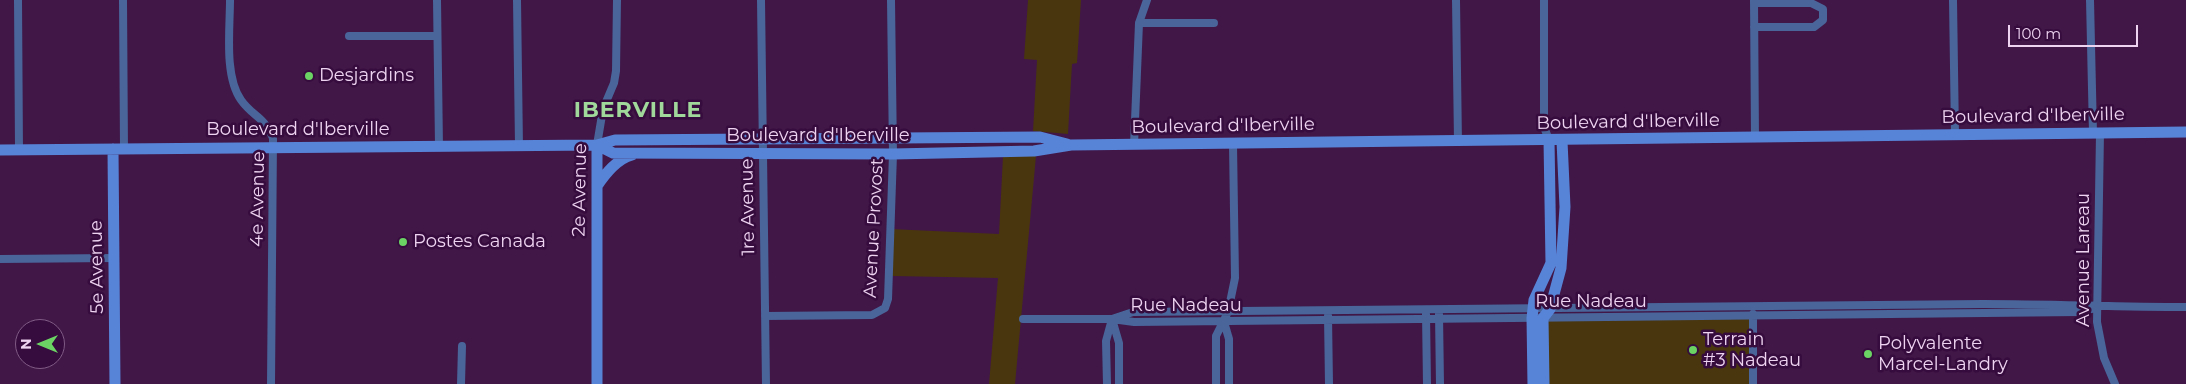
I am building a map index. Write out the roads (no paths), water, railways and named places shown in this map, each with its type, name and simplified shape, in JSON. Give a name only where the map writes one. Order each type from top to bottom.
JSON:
[{"type":"street","points":[[18,0],[19,150]]},
{"type":"street","name":"5e Avenue","points":[[115,384],[114,258],[123,0]]},
{"type":"street","name":"4e Avenue","points":[[230,0],[232,82],[242,102],[266,124],[273,138],[271,384]]},
{"type":"street","points":[[437,0],[439,146]]},
{"type":"street","points":[[517,0],[519,146]]},
{"type":"street","name":"2e Avenue","points":[[597,384],[596,145],[603,109],[614,83],[616,71],[617,0]]},
{"type":"street","name":"1re Avenue","points":[[760,0],[766,384]]},
{"type":"street","name":"Avenue Provost","points":[[765,316],[872,315],[885,308],[888,299],[893,154],[891,0]]},
{"type":"street","points":[[1134,145],[1139,22],[1147,0]]},
{"type":"street","points":[[1456,0],[1458,142]]},
{"type":"street","points":[[1544,0],[1544,127],[1549,140],[1551,263],[1534,300],[1540,313],[1544,384]]},
{"type":"street","points":[[1953,0],[1955,135]]},
{"type":"street","name":"Avenue Lareau","points":[[2090,0],[2096,133],[2097,307],[2099,340],[2115,384]]},
{"type":"street","points":[[1754,27],[1814,27],[1823,20],[1823,9],[1811,3],[1754,1],[1754,27],[1755,138]]},
{"type":"street","points":[[1139,22],[1214,24]]},
{"type":"street","points":[[349,36],[438,36]]},
{"type":"street","name":"Boulevard d'Iberville","points":[[596,145],[613,153],[893,154],[1034,151],[1071,145],[1562,141],[2186,132]]},
{"type":"street","name":"Boulevard d'Iberville","points":[[0,150],[596,145],[615,140],[762,138],[1040,137],[1071,145]]},
{"type":"street","points":[[1533,384],[1540,313],[1561,268],[1565,207],[1562,141]]},
{"type":"street","points":[[1216,384],[1216,336],[1228,312],[1236,278],[1233,144]]},
{"type":"street","points":[[597,186],[608,171],[625,157],[639,153]]},
{"type":"street","points":[[1550,207],[1565,207]]},
{"type":"street","points":[[0,259],[114,258]]},
{"type":"street","points":[[1974,304],[1974,313]]},
{"type":"street","name":"Rue Nadeau","points":[[1112,319],[1134,322],[1224,322],[1439,319],[1540,313],[1797,306],[1974,304],[2052,308]]},
{"type":"street","name":"Rue Nadeau","points":[[1112,319],[1133,312],[1439,310],[1753,317],[1974,313],[2052,308],[2080,304],[2097,307],[2186,307]]},
{"type":"street","points":[[1897,305],[1897,314]]},
{"type":"street","points":[[1797,306],[1797,315]]},
{"type":"street","points":[[1753,307],[1753,384]]},
{"type":"street","points":[[1426,310],[1427,384]]},
{"type":"street","points":[[1439,310],[1440,384]]},
{"type":"street","points":[[1328,311],[1329,384]]},
{"type":"street","points":[[1023,319],[1112,319]]},
{"type":"street","points":[[1107,384],[1106,341],[1112,319]]},
{"type":"street","points":[[1112,319],[1119,343],[1119,384]]},
{"type":"street","points":[[1224,322],[1229,339],[1229,384]]},
{"type":"street","points":[[461,384],[462,346]]},
{"type":"place","name":"Desjardins","points":[[309,76]]},
{"type":"place","name":"Postes Canada","points":[[403,242]]},
{"type":"place","name":"Terrain #3 Nadeau","points":[[1693,350]]},
{"type":"place","name":"Polyvalente Marcel-Landry","points":[[1868,354]]},
{"type":"district","name":"IBERVILLE","points":[[638,111]]}]
